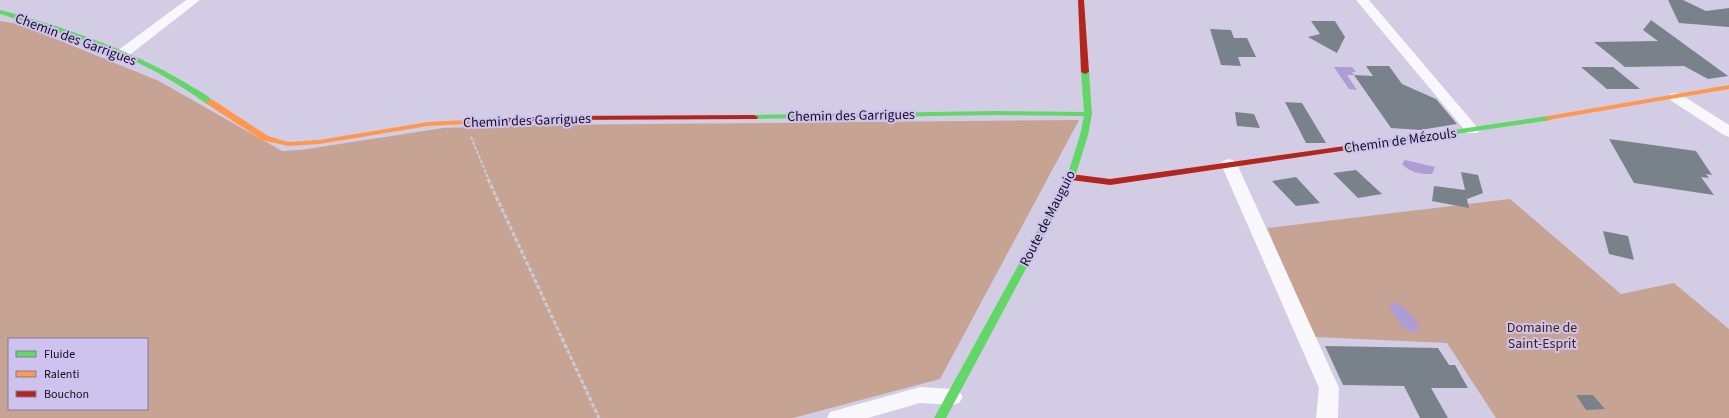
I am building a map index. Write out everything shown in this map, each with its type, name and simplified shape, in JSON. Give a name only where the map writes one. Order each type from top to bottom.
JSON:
[{"type":"street","points":[[122,54],[194,0]]},
{"type":"street","name":"Route de Mauguio","points":[[940,418],[1071,176],[1084,135],[1088,114],[1081,0]]},
{"type":"street","points":[[1362,0],[1472,130]]},
{"type":"street","name":"Chemin des Garrigues","points":[[0,12],[87,40],[122,54],[182,83],[265,138],[277,142],[307,144],[428,124],[472,121],[559,118],[692,118],[996,113],[1088,114]]},
{"type":"street","name":"Chemin de Mézouls","points":[[1071,176],[1110,182],[1472,130],[1729,87]]},
{"type":"street","points":[[1675,97],[1729,132]]},
{"type":"street","points":[[1229,164],[1329,388],[1327,418]]},
{"type":"street","points":[[838,418],[920,395],[952,397]]},
{"type":"path","points":[[472,121],[470,131],[472,142],[498,203],[534,275],[599,418]]},
{"type":"green space","points":[[0,21],[19,24],[159,81],[282,151],[301,150],[443,128],[536,125],[1079,120],[940,379],[793,418],[0,418]]},
{"type":"green space","name":"Domaine de Saint-Esprit","points":[[1510,199],[1621,294],[1674,283],[1729,329],[1729,418],[1496,418],[1447,343],[1315,337],[1267,228]]},
{"type":"shaded area","points":[[1334,67],[1352,67],[1356,72],[1352,72],[1354,75],[1347,75],[1357,90],[1349,89]]},
{"type":"shaded area","points":[[1405,160],[1435,167],[1432,174],[1424,174],[1405,167],[1402,164]]},
{"type":"shaded area","points":[[1391,303],[1403,307],[1414,317],[1419,325],[1418,331],[1408,331],[1401,325],[1390,309]]},
{"type":"building","points":[[1668,0],[1683,0],[1706,11],[1729,8],[1729,27],[1679,23]]},
{"type":"building","points":[[1651,20],[1728,76],[1708,79],[1684,66],[1625,67],[1594,42],[1658,41],[1643,30]]},
{"type":"building","points":[[1311,21],[1335,21],[1345,37],[1337,53],[1308,37],[1320,34]]},
{"type":"building","points":[[1210,29],[1231,30],[1234,38],[1247,38],[1256,57],[1238,57],[1241,66],[1221,65]]},
{"type":"building","points":[[1366,66],[1389,66],[1402,84],[1436,99],[1457,124],[1420,130],[1391,128],[1354,75],[1373,76]]},
{"type":"building","points":[[1581,67],[1613,67],[1640,89],[1607,89]]},
{"type":"building","points":[[1285,102],[1302,103],[1326,143],[1306,143]]},
{"type":"building","points":[[1235,112],[1254,114],[1260,128],[1237,126]]},
{"type":"building","points":[[1609,139],[1696,151],[1712,175],[1706,174],[1709,178],[1701,177],[1714,195],[1634,183]]},
{"type":"building","points":[[1356,170],[1382,194],[1358,198],[1333,173]]},
{"type":"building","points":[[1461,172],[1478,175],[1483,193],[1467,199],[1465,191],[1469,208],[1432,201],[1434,186],[1465,190]]},
{"type":"building","points":[[1296,177],[1320,203],[1296,206],[1272,181]]},
{"type":"building","points":[[1603,231],[1628,236],[1634,260],[1609,254]]},
{"type":"building","points":[[1325,346],[1438,348],[1449,365],[1455,365],[1468,388],[1431,388],[1448,418],[1420,418],[1404,386],[1343,385]]},
{"type":"building","points":[[1576,395],[1593,395],[1605,409],[1586,410]]},
{"type":"traffic: fast","points":[[0,12],[117,51],[172,78],[210,102]]},
{"type":"traffic: fast","points":[[940,418],[1071,177],[1084,135],[1088,114],[1085,72]]},
{"type":"traffic: fast","points":[[754,117],[996,113],[1088,114]]},
{"type":"traffic: fast","points":[[1345,148],[1548,118]]},
{"type":"traffic: slow","points":[[1548,118],[1729,87]]},
{"type":"traffic: slow","points":[[210,102],[265,138],[288,144],[319,142],[428,124],[505,120]]},
{"type":"traffic: jam","points":[[1081,0],[1085,72]]},
{"type":"traffic: jam","points":[[505,120],[559,118],[754,117]]},
{"type":"traffic: jam","points":[[1071,177],[1110,182],[1345,148]]}]
